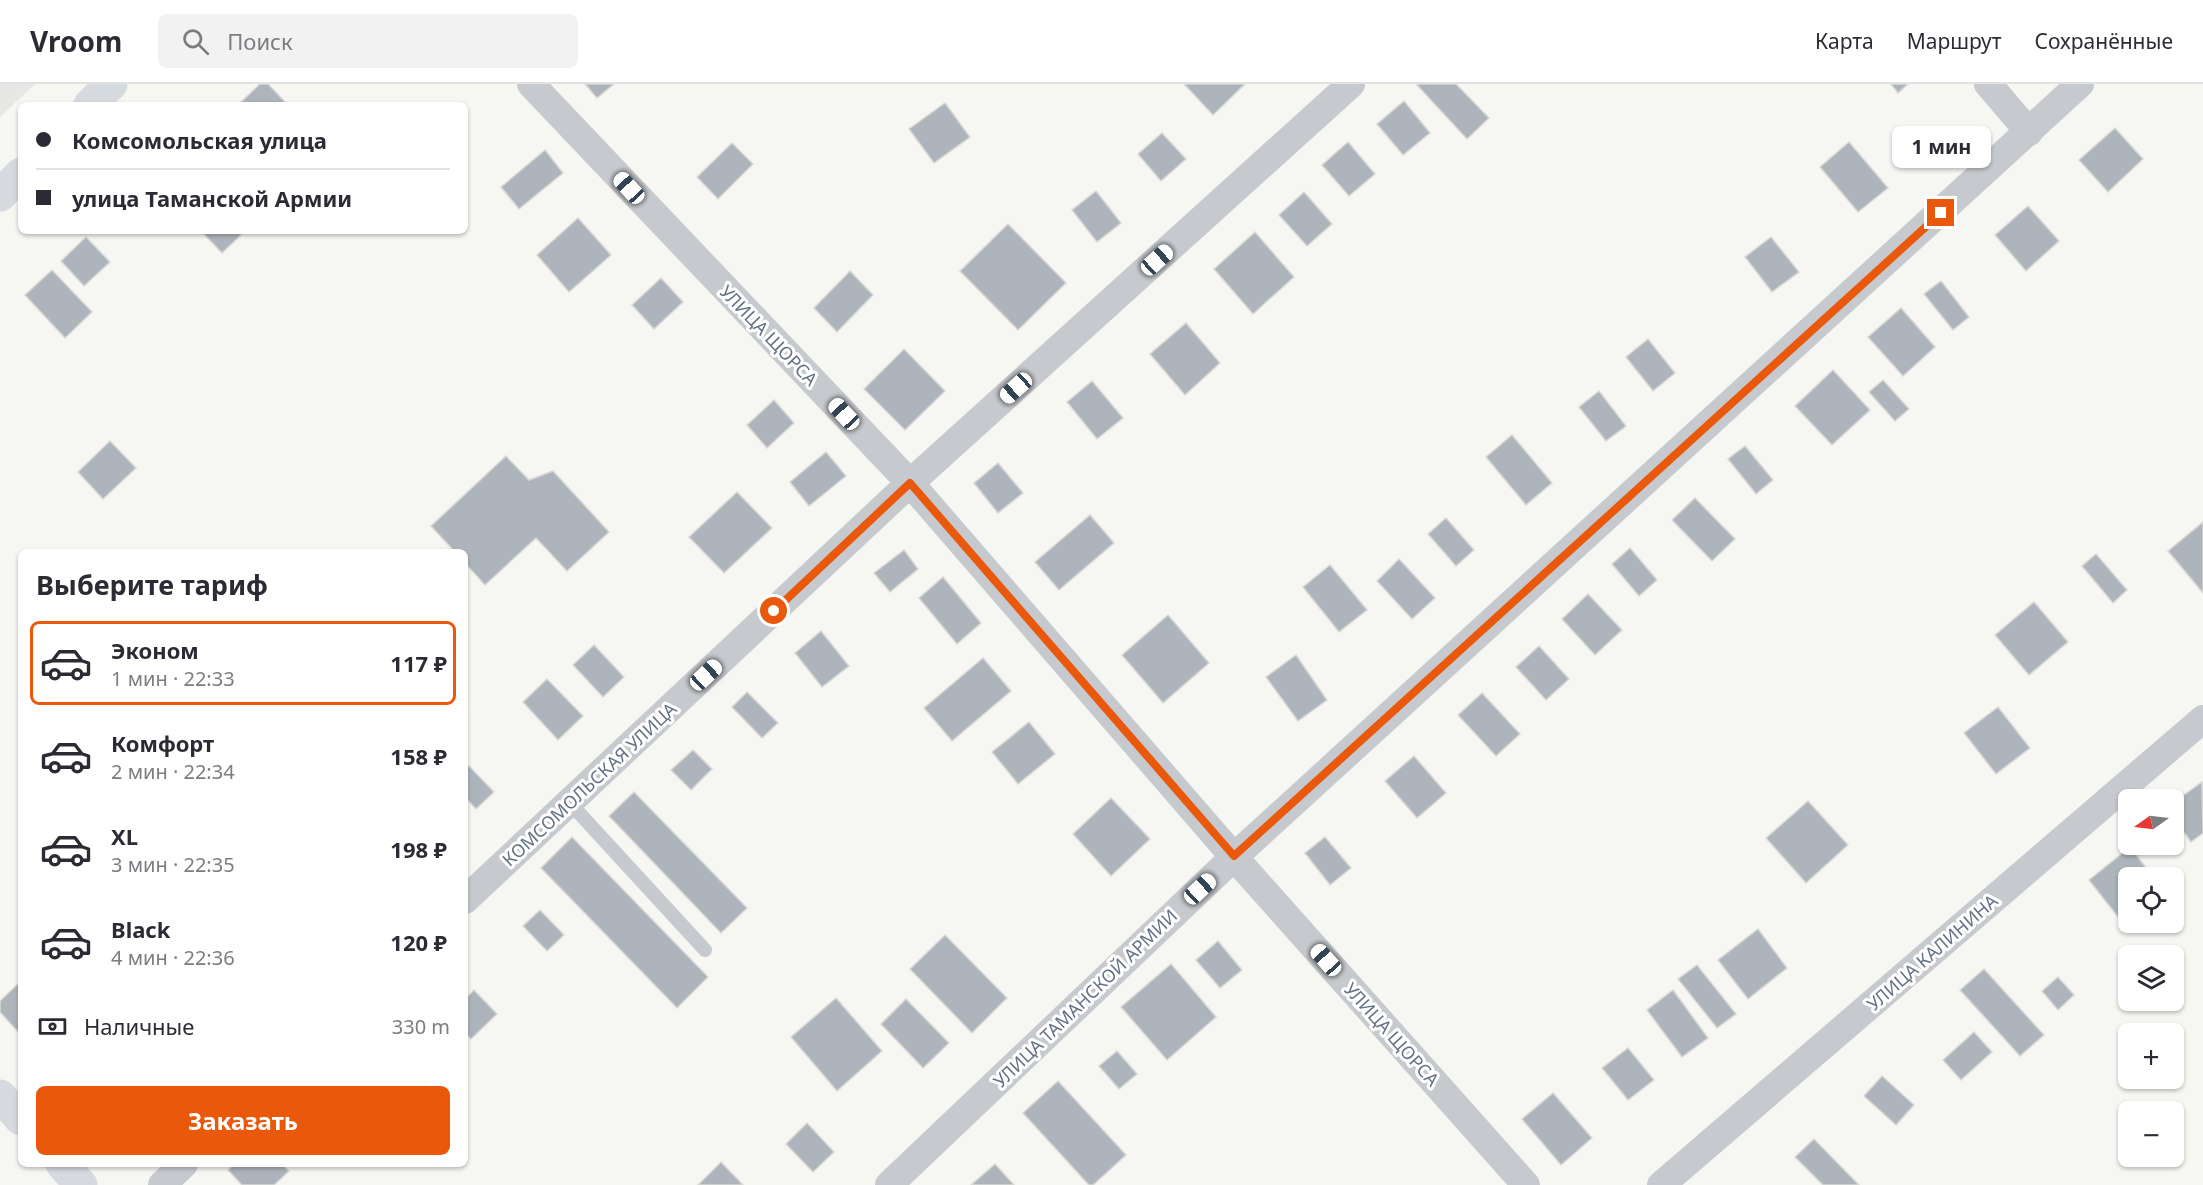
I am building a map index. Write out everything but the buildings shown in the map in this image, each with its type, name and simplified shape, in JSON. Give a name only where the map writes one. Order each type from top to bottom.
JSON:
[{"type":"street","points":[[93,102],[111,84]]},
{"type":"street","name":"УЛИЦА ЩОРСА","points":[[531,84],[910,483],[1234,856],[1526,1185]]},
{"type":"street","name":"КОМСОМОЛЬСКАЯ УЛИЦА","points":[[468,897],[910,483],[1351,84]]},
{"type":"street","points":[[1988,84],[2029,132]]},
{"type":"street","name":"УЛИЦА ТАМАНСКОЙ АРМИИ","points":[[889,1185],[1234,856],[2080,84]]},
{"type":"street","points":[[0,195],[18,177]]},
{"type":"street","name":"УЛИЦА КАЛИНИНА","points":[[1661,1185],[2203,719]]},
{"type":"street","points":[[0,1096],[18,1116]]},
{"type":"street","points":[[65,1167],[81,1185]]},
{"type":"street","points":[[162,1185],[181,1167]]},
{"type":"lane","points":[[570,802],[705,950]]},
{"type":"shaded area","points":[[0,84],[35,84],[0,117]]},
{"type":"route","points":[[774,611],[910,483],[1234,856],[1941,213]]}]
